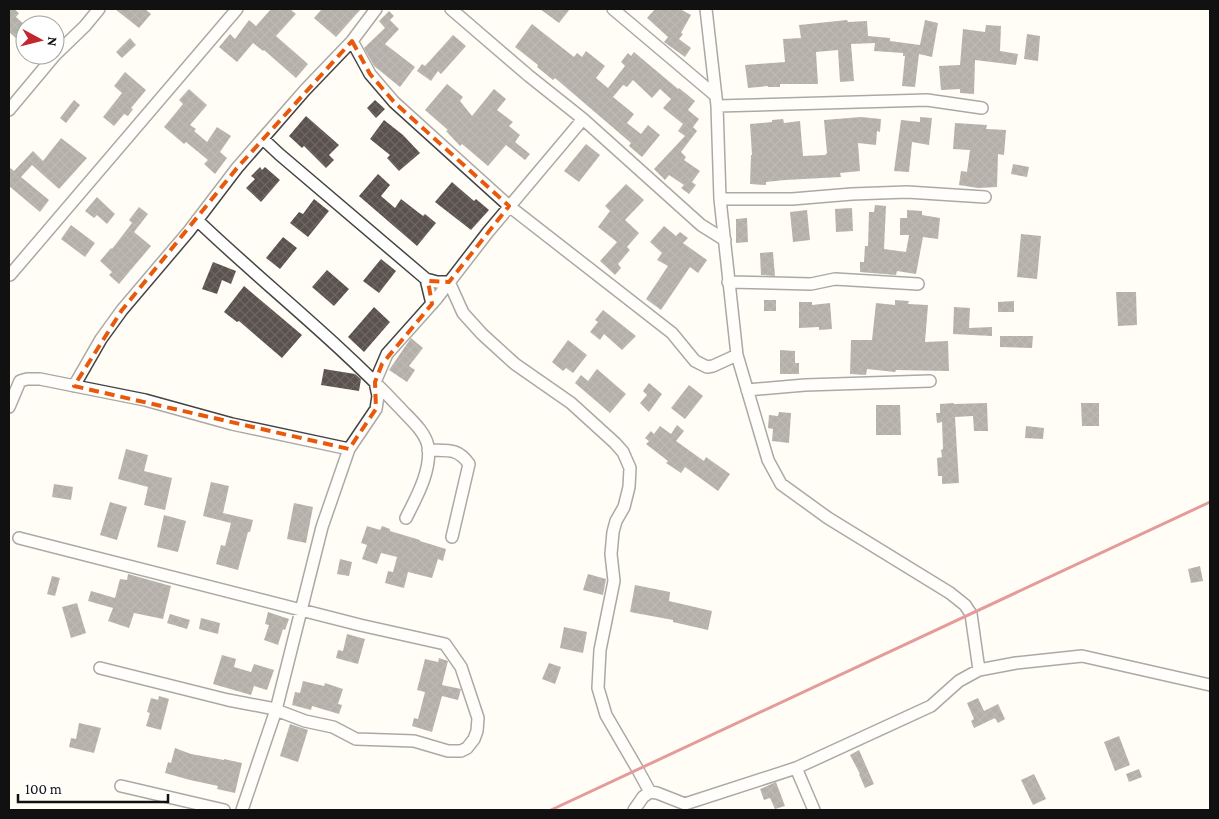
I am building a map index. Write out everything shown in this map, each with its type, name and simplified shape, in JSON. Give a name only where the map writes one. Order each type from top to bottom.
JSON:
[{"type":"street","points":[[65,45],[100,9]]},
{"type":"street","points":[[10,275],[237,9]]},
{"type":"street","points":[[74,386],[100,340],[122,310],[197,220],[237,168],[305,90],[352,41],[376,9]]},
{"type":"street","points":[[451,9],[529,76],[583,119],[700,225],[725,240]]},
{"type":"street","points":[[614,9],[716,101],[927,100],[982,108]]},
{"type":"street","points":[[706,9],[716,101],[720,199],[737,355],[768,460],[781,484],[828,518],[950,593],[964,605],[971,614],[979,670]]},
{"type":"street","points":[[352,41],[370,74],[394,102],[509,206],[672,333],[702,366],[713,366],[737,355]]},
{"type":"street","points":[[9,110],[47,65]]},
{"type":"street","points":[[242,810],[276,710],[322,527],[349,449],[376,409],[378,396],[375,382],[387,354],[432,304],[509,206],[583,119]]},
{"type":"street","points":[[263,138],[426,279],[437,282],[449,282]]},
{"type":"street","points":[[720,199],[792,199],[907,192],[985,197]]},
{"type":"street","points":[[197,220],[375,382],[421,431],[428,446],[427,465],[423,482],[406,518]]},
{"type":"street","points":[[426,279],[432,304]]},
{"type":"street","points":[[728,282],[802,285],[835,279],[918,284]]},
{"type":"street","points":[[449,282],[463,313],[482,334],[515,364],[571,403],[615,443],[623,452],[630,468],[629,487],[624,507],[614,527],[611,554],[614,582],[600,650],[598,688],[606,715],[650,792]]},
{"type":"street","points":[[9,407],[20,381],[40,379],[145,400],[232,424],[349,449]]},
{"type":"street","points":[[747,390],[806,385],[930,381]]},
{"type":"street","points":[[428,450],[457,452],[469,464],[452,537]]},
{"type":"street","points":[[19,538],[360,625],[445,644],[461,667],[478,718],[477,731],[467,748],[461,751],[448,751],[414,741],[356,739],[334,728],[305,721],[270,708],[228,700],[100,668]]},
{"type":"street","points":[[634,810],[643,797],[650,792],[685,804],[796,768],[930,706],[959,680],[979,670],[1016,663],[1082,656],[1210,685]]},
{"type":"street","points":[[796,768],[814,810]]},
{"type":"street","points":[[122,786],[224,810]]},
{"type":"highlighted area","points":[[352,41],[370,74],[394,102],[509,206],[449,282],[428,281],[432,304],[382,364],[375,382],[376,409],[349,449],[74,386],[122,310],[237,168]]},
{"type":"building","points":[[9,9],[14,9],[19,13],[15,15],[15,37],[9,32]]},
{"type":"building","points":[[115,9],[145,9],[151,14],[139,28]]},
{"type":"building","points":[[271,9],[290,9],[296,14],[276,36],[308,64],[296,78],[264,50],[253,43],[237,62],[219,47],[230,34],[235,39],[249,20],[256,26]]},
{"type":"building","points":[[322,9],[361,9],[336,37],[314,18]]},
{"type":"building","points":[[540,9],[570,9],[559,23]]},
{"type":"building","points":[[655,9],[680,9],[691,15],[679,39],[691,48],[685,57],[664,42],[668,37],[647,18]]},
{"type":"building","points":[[389,11],[394,16],[390,20],[399,29],[385,44],[415,67],[400,87],[374,66],[364,48],[385,28],[379,21]]},
{"type":"building","points":[[847,20],[848,22],[867,21],[868,36],[890,38],[890,41],[920,45],[925,20],[938,23],[932,57],[919,54],[915,87],[902,86],[905,56],[903,56],[903,53],[874,51],[875,43],[851,44],[854,81],[840,82],[838,50],[816,52],[818,84],[780,84],[780,87],[748,88],[745,65],[785,62],[783,39],[801,38],[799,25]]},
{"type":"building","points":[[532,24],[574,57],[577,53],[582,57],[586,51],[605,66],[596,78],[608,88],[625,66],[621,62],[628,53],[631,56],[634,52],[695,101],[688,110],[699,119],[693,127],[697,131],[681,152],[686,157],[684,160],[700,171],[692,182],[696,185],[689,194],[681,188],[684,185],[669,175],[665,180],[654,169],[685,136],[678,131],[683,124],[663,108],[671,99],[660,89],[652,98],[633,80],[627,87],[623,85],[613,97],[634,114],[627,123],[641,134],[648,125],[660,135],[642,157],[629,146],[631,143],[555,78],[553,80],[515,47]]},
{"type":"building","points":[[986,25],[1001,26],[1000,51],[1018,54],[1016,65],[975,60],[974,94],[960,93],[960,89],[941,90],[939,66],[960,65],[963,29],[985,32]]},
{"type":"building","points":[[1027,34],[1040,36],[1038,61],[1024,59]]},
{"type":"building","points":[[453,35],[466,46],[441,74],[438,71],[431,81],[417,71],[422,64],[425,66]]},
{"type":"building","points":[[130,38],[136,45],[122,58],[116,52]]},
{"type":"building","points":[[125,72],[146,90],[131,108],[133,109],[128,116],[124,114],[114,126],[103,117],[122,93],[114,86]]},
{"type":"building","points":[[447,84],[463,97],[460,101],[472,116],[494,89],[506,99],[497,110],[513,122],[509,126],[520,135],[515,142],[530,154],[525,160],[506,145],[488,166],[462,144],[460,146],[446,131],[448,130],[425,110]]},
{"type":"building","points":[[189,89],[207,105],[190,125],[196,129],[194,131],[207,142],[217,127],[231,136],[220,152],[227,158],[215,174],[204,164],[208,160],[186,142],[184,144],[164,127],[183,104],[179,100]]},
{"type":"building","points":[[74,100],[80,105],[66,123],[60,118]]},
{"type":"building","points":[[375,100],[385,109],[376,118],[367,108]]},
{"type":"building","points":[[306,116],[339,145],[329,155],[334,160],[326,168],[304,146],[302,148],[289,136]]},
{"type":"building","points":[[861,117],[881,119],[880,132],[877,131],[876,145],[858,143],[860,171],[840,173],[841,177],[766,182],[766,185],[750,184],[752,155],[750,124],[783,119],[784,123],[800,121],[803,156],[825,155],[827,153],[824,120]]},
{"type":"building","points":[[920,117],[932,118],[929,145],[912,142],[909,172],[894,171],[901,120],[920,122]]},
{"type":"building","points":[[384,120],[403,135],[420,153],[399,171],[387,158],[390,155],[370,139]]},
{"type":"building","points":[[955,123],[987,125],[986,129],[1006,130],[1004,155],[998,154],[997,187],[978,188],[959,185],[961,171],[967,172],[970,150],[953,149]]},
{"type":"building","points":[[61,138],[87,158],[59,189],[32,165],[21,177],[49,200],[40,212],[9,186],[9,167],[14,171],[33,151],[43,161]]},
{"type":"building","points":[[586,144],[600,155],[579,182],[564,171]]},
{"type":"building","points":[[1013,164],[1029,167],[1027,177],[1011,174]]},
{"type":"building","points":[[260,167],[262,170],[265,167],[280,180],[261,202],[246,188],[255,179],[251,176]]},
{"type":"building","points":[[378,174],[390,185],[381,196],[395,208],[401,199],[423,216],[425,214],[436,223],[417,246],[359,196]]},
{"type":"building","points":[[452,182],[474,201],[476,199],[489,210],[471,230],[435,202]]},
{"type":"building","points":[[626,184],[644,200],[625,220],[639,233],[627,247],[630,250],[618,264],[621,268],[615,275],[600,261],[617,242],[598,227],[610,211],[605,206]]},
{"type":"building","points":[[97,197],[115,214],[107,224],[97,215],[94,218],[85,211]]},
{"type":"building","points":[[314,199],[329,211],[308,237],[290,223],[299,212],[303,214]]},
{"type":"building","points":[[875,205],[886,206],[884,249],[906,252],[909,235],[900,235],[900,218],[907,218],[907,210],[922,211],[922,215],[940,218],[938,239],[923,237],[916,274],[897,271],[896,275],[860,272],[860,262],[864,262],[865,246],[868,246],[869,212],[874,212]]},
{"type":"building","points":[[139,207],[148,214],[134,232],[151,246],[119,284],[109,275],[112,272],[100,261],[132,223],[129,220]]},
{"type":"building","points":[[852,208],[853,231],[836,232],[835,209]]},
{"type":"building","points":[[807,210],[810,240],[793,242],[790,212]]},
{"type":"building","points":[[747,218],[748,242],[736,243],[736,219]]},
{"type":"building","points":[[71,225],[95,243],[85,257],[61,239]]},
{"type":"building","points":[[664,226],[676,236],[680,232],[688,238],[683,243],[707,260],[698,273],[690,267],[661,310],[646,299],[668,266],[657,260],[662,253],[650,242]]},
{"type":"building","points":[[1021,234],[1041,236],[1037,279],[1017,277]]},
{"type":"building","points":[[283,237],[297,248],[280,269],[266,258]]},
{"type":"building","points":[[773,252],[775,276],[761,275],[760,253]]},
{"type":"building","points":[[381,259],[396,271],[379,293],[363,281]]},
{"type":"building","points":[[213,262],[236,271],[231,284],[222,280],[217,294],[202,289]]},
{"type":"building","points":[[327,270],[349,289],[334,306],[312,287]]},
{"type":"building","points":[[244,286],[302,335],[282,358],[239,321],[237,322],[224,312]]},
{"type":"building","points":[[1116,292],[1136,292],[1137,325],[1118,326]]},
{"type":"building","points":[[764,300],[776,300],[776,311],[764,311]]},
{"type":"building","points":[[895,300],[909,301],[908,304],[928,305],[925,342],[948,341],[949,371],[896,370],[895,372],[867,369],[866,375],[850,374],[851,340],[872,340],[876,303],[895,305]]},
{"type":"building","points":[[1014,301],[1014,312],[998,312],[998,302]]},
{"type":"building","points":[[799,302],[812,302],[812,305],[830,303],[832,329],[819,330],[819,327],[799,328]]},
{"type":"building","points":[[374,307],[390,322],[364,352],[348,337]]},
{"type":"building","points":[[954,307],[970,308],[969,328],[992,327],[992,336],[953,334]]},
{"type":"building","points":[[603,310],[636,336],[622,350],[604,334],[600,340],[590,332],[598,322],[595,320]]},
{"type":"building","points":[[1000,336],[1033,336],[1032,348],[1000,347]]},
{"type":"building","points":[[411,338],[423,348],[409,366],[415,370],[407,382],[389,370]]},
{"type":"building","points":[[568,340],[587,355],[573,373],[566,368],[563,371],[552,362]]},
{"type":"building","points":[[780,350],[795,351],[795,363],[799,363],[799,374],[780,374]]},
{"type":"building","points":[[324,369],[355,374],[361,379],[359,391],[321,385]]},
{"type":"building","points":[[597,369],[626,394],[610,413],[575,383],[581,375],[588,381]]},
{"type":"building","points":[[649,383],[662,394],[649,412],[640,403],[647,395],[643,391]]},
{"type":"building","points":[[689,385],[703,396],[685,419],[671,408]]},
{"type":"building","points":[[987,403],[988,431],[974,431],[973,416],[955,417],[959,483],[942,484],[942,476],[938,476],[937,458],[942,457],[942,422],[937,423],[936,413],[940,413],[940,404]]},
{"type":"building","points":[[1081,403],[1099,403],[1099,426],[1082,426]]},
{"type":"building","points":[[876,405],[900,405],[901,435],[876,435]]},
{"type":"building","points":[[779,412],[791,413],[789,443],[772,441],[773,429],[768,428],[769,415],[778,416]]},
{"type":"building","points":[[677,425],[684,431],[676,441],[704,461],[706,457],[730,474],[718,491],[685,467],[681,473],[666,463],[668,461],[646,444],[649,441],[645,438],[651,431],[654,434],[660,426],[671,434]]},
{"type":"building","points":[[1026,426],[1044,428],[1043,439],[1025,438]]},
{"type":"building","points":[[126,449],[148,455],[144,471],[172,478],[165,510],[144,505],[148,487],[118,479]]},
{"type":"building","points":[[211,482],[229,486],[223,513],[253,520],[238,570],[216,564],[221,545],[225,546],[231,523],[203,516]]},
{"type":"building","points":[[54,484],[73,487],[71,500],[52,497]]},
{"type":"building","points":[[110,502],[127,507],[117,540],[100,535]]},
{"type":"building","points":[[294,503],[313,507],[306,543],[287,539]]},
{"type":"building","points":[[164,515],[186,521],[178,552],[157,547]]},
{"type":"building","points":[[367,526],[380,530],[382,526],[390,529],[390,531],[446,549],[443,561],[438,559],[432,578],[408,572],[404,588],[385,583],[388,571],[393,572],[397,557],[381,553],[377,564],[362,559],[367,545],[361,543]]},
{"type":"building","points":[[340,559],[352,562],[349,576],[337,574]]},
{"type":"building","points":[[1200,566],[1203,581],[1191,583],[1188,569]]},
{"type":"building","points":[[128,574],[171,586],[163,619],[134,613],[129,628],[108,621],[113,608],[88,601],[91,591],[115,598],[120,579],[127,580]]},
{"type":"building","points":[[588,574],[606,579],[603,595],[583,590]]},
{"type":"building","points":[[52,576],[60,578],[55,596],[47,594]]},
{"type":"building","points":[[635,585],[670,592],[669,601],[712,611],[708,630],[673,622],[673,620],[630,612]]},
{"type":"building","points":[[77,603],[86,633],[71,638],[62,607]]},
{"type":"building","points":[[268,612],[289,619],[285,630],[283,629],[278,645],[264,640],[269,625],[265,624]]},
{"type":"building","points":[[170,614],[190,620],[187,629],[167,623]]},
{"type":"building","points":[[201,618],[220,623],[218,634],[199,629]]},
{"type":"building","points":[[564,627],[587,632],[583,653],[560,648]]},
{"type":"building","points":[[347,634],[365,639],[358,664],[336,658],[338,650],[343,651]]},
{"type":"building","points":[[222,655],[236,659],[234,667],[251,672],[254,664],[274,670],[267,690],[254,686],[251,695],[213,684]]},
{"type":"building","points":[[439,658],[448,661],[442,685],[461,689],[458,700],[442,696],[432,732],[412,726],[414,718],[418,719],[425,692],[417,690],[425,659],[438,662]]},
{"type":"building","points":[[549,663],[561,667],[555,684],[542,679]]},
{"type":"building","points":[[303,681],[324,686],[325,683],[343,689],[338,704],[342,705],[339,714],[312,706],[311,710],[292,705],[295,692],[300,693]]},
{"type":"building","points":[[159,696],[169,699],[161,730],[146,726],[150,713],[147,712],[151,698],[158,700]]},
{"type":"building","points":[[978,698],[984,711],[998,704],[1005,719],[998,723],[995,718],[974,728],[971,721],[974,719],[967,703]]},
{"type":"building","points":[[79,723],[101,728],[94,753],[69,747],[71,738],[76,739]]},
{"type":"building","points":[[290,724],[308,730],[298,762],[280,756]]},
{"type":"building","points":[[1119,736],[1130,765],[1115,771],[1104,742]]},
{"type":"building","points":[[175,748],[191,754],[242,763],[235,793],[217,789],[218,786],[165,773],[168,762],[171,763]]},
{"type":"building","points":[[859,750],[874,784],[865,788],[850,755]]},
{"type":"building","points":[[1139,769],[1142,777],[1129,782],[1126,774]]},
{"type":"building","points":[[1034,774],[1046,799],[1033,805],[1021,780]]},
{"type":"building","points":[[776,782],[785,806],[775,809],[770,798],[764,800],[760,789]]},
{"type":"railway","points":[[551,810],[1210,502]]}]
